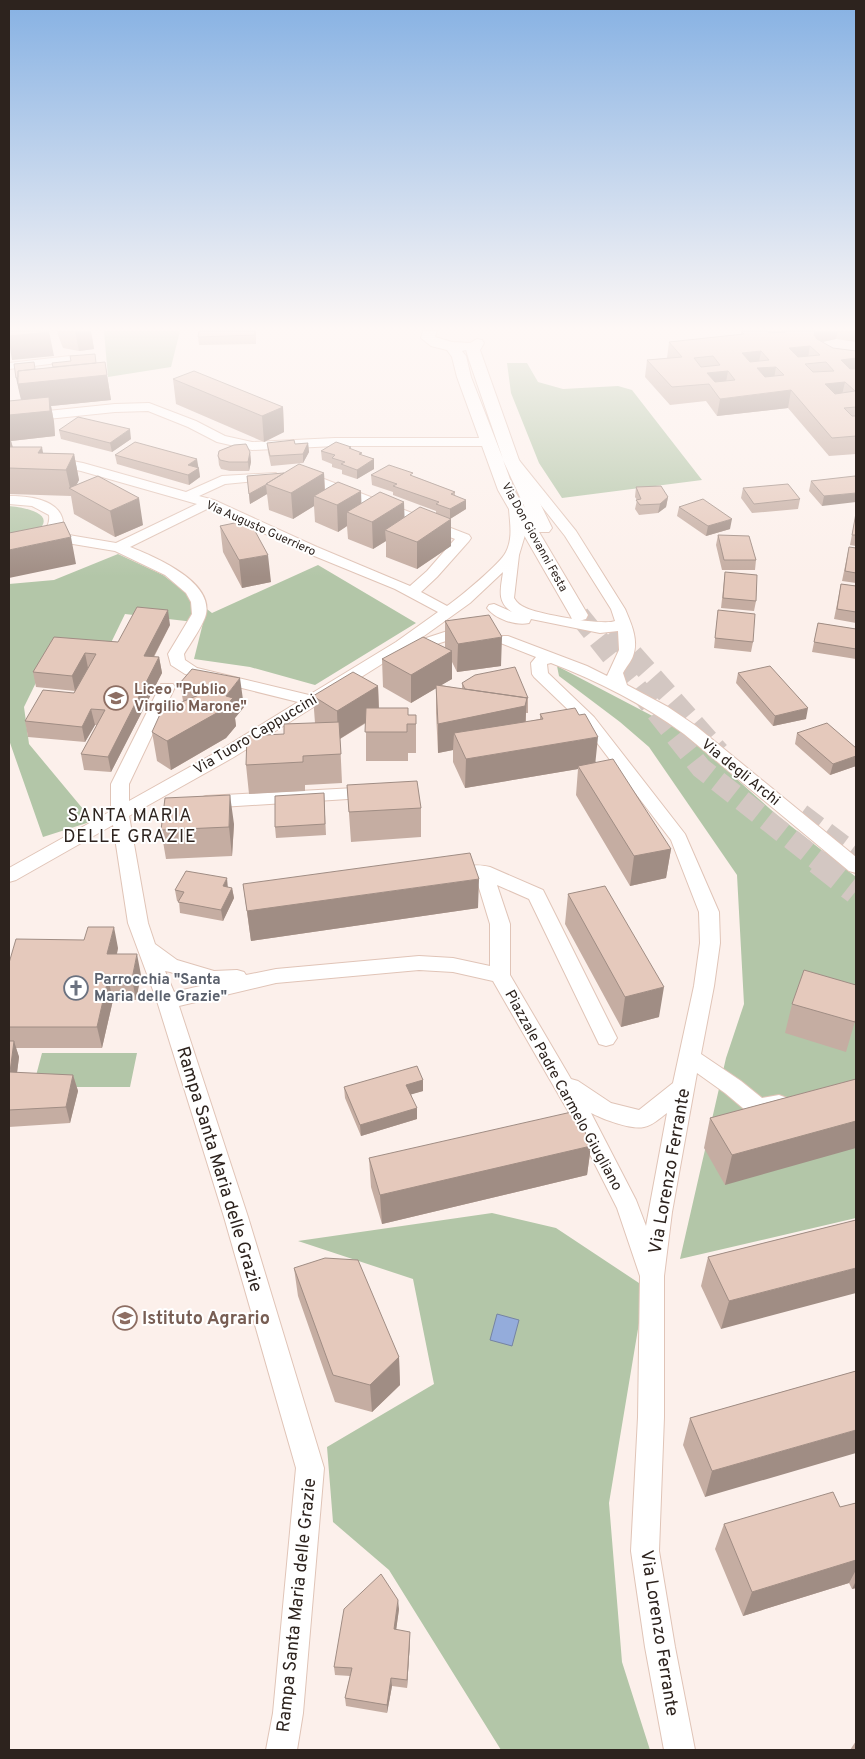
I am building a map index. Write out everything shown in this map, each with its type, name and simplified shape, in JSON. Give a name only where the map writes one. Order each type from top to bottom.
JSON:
[{"type":"main road","name":"Via Don Giovanni Festa","points":[[478,413],[506,490],[516,509],[587,614],[510,460],[494,413]]},
{"type":"street","points":[[9,419],[71,413]]},
{"type":"street","points":[[166,413],[221,439],[252,446],[335,442],[488,442]]},
{"type":"street","name":"Via Augusto Guerriero","points":[[9,453],[83,467],[209,504],[411,593],[448,612]]},
{"type":"street","points":[[510,460],[570,534],[618,609],[624,623],[626,650],[625,658],[614,672],[615,679],[620,688]]},
{"type":"street","points":[[187,497],[222,480],[300,474],[464,538],[432,574],[411,593]]},
{"type":"street","points":[[9,500],[43,504],[53,510],[57,518],[54,527],[46,536],[35,542],[9,550]]},
{"type":"street","points":[[118,547],[209,504]]},
{"type":"street","points":[[516,509],[518,535],[512,555],[507,598],[510,605],[523,613],[600,628],[612,628],[624,623]]},
{"type":"street","points":[[46,536],[118,547],[144,557],[192,590],[198,599],[200,607],[199,614],[176,654],[177,662],[182,666],[191,671],[312,701]]},
{"type":"street","name":"Via Tuoro Cappuccini","points":[[9,876],[228,753],[376,661],[465,600],[512,555]]},
{"type":"street","points":[[465,600],[478,597],[490,589],[494,592],[495,633]]},
{"type":"street","points":[[494,608],[512,618],[606,637],[616,641],[626,650]]},
{"type":"street","points":[[376,661],[461,631],[474,629],[495,633],[581,669],[604,670],[618,666]]},
{"type":"street","name":"Via Lorenzo Ferrante","points":[[495,633],[588,720],[640,786],[679,838],[709,912],[710,943],[704,986],[660,1212],[652,1276],[651,1417],[645,1551],[660,1647],[680,1750]]},
{"type":"street","points":[[540,674],[538,663],[552,658]]},
{"type":"street","name":"Via degli Archi","points":[[581,669],[662,710],[690,730],[856,866]]},
{"type":"street","name":"Rampa Santa Maria delle Grazie","points":[[167,687],[120,784],[120,814],[138,922],[167,1001],[236,1217],[310,1468],[288,1713],[281,1750]]},
{"type":"street","points":[[194,803],[387,793]]},
{"type":"street","points":[[148,798],[175,804]]},
{"type":"street","points":[[483,871],[500,924],[500,975]]},
{"type":"street","points":[[434,877],[483,871],[536,895],[606,1038]]},
{"type":"street","name":"Piazzale Padre Carmelo Giugliano","points":[[146,948],[170,965],[214,978],[276,976],[419,963],[453,965],[500,975],[561,1080],[628,1207],[652,1276]]},
{"type":"street","name":"Piazzale Padre Carmelo Giugliano","points":[[167,1001],[276,976]]},
{"type":"street","points":[[690,1057],[733,1087],[758,1108],[794,1101]]},
{"type":"street","points":[[561,1080],[587,1101],[602,1109],[618,1116],[642,1119],[664,1104],[683,1087]]},
{"type":"green space","points":[[519,413],[650,413],[702,480],[562,498],[539,463]]},
{"type":"green space","points":[[9,506],[28,509],[41,515],[43,525],[32,536],[9,544]]},
{"type":"green space","points":[[118,554],[163,575],[212,613],[318,565],[416,623],[315,685],[250,667],[194,659],[203,623],[125,614],[107,651],[52,650],[24,707],[29,744],[93,821],[43,837],[9,740],[9,584],[54,580]]},
{"type":"green space","points":[[557,666],[685,733],[778,816],[856,877],[856,1218],[680,1259],[726,1058],[744,1004],[737,875],[649,747],[620,722],[559,676]]},
{"type":"green space","points":[[42,1053],[137,1053],[130,1087],[33,1087]]},
{"type":"green space","points":[[492,1213],[556,1228],[645,1287],[609,1503],[622,1662],[650,1750],[501,1750],[389,1570],[333,1522],[327,1447],[434,1384],[413,1279],[298,1241]]},
{"type":"water","points":[[497,1314],[519,1320],[512,1346],[490,1340]]},
{"type":"building","points":[[9,413],[29,413],[9,415]]},
{"type":"building","points":[[255,413],[269,413],[262,416]]},
{"type":"building","points":[[811,413],[849,413],[852,416],[856,416],[856,436],[832,438]]},
{"type":"building","points":[[78,417],[130,429],[110,443],[59,430]]},
{"type":"building","points":[[294,440],[295,444],[308,443],[303,454],[270,456],[267,443]]},
{"type":"building","points":[[135,442],[197,459],[188,465],[199,468],[188,475],[115,455]]},
{"type":"building","points":[[336,442],[362,453],[359,454],[374,459],[357,470],[341,464],[345,462],[332,458],[335,455],[321,451]]},
{"type":"building","points":[[246,444],[250,452],[248,462],[220,460],[218,456],[219,451],[234,445]]},
{"type":"building","points":[[9,447],[42,447],[38,453],[74,454],[66,470],[9,468]]},
{"type":"building","points":[[299,464],[324,473],[291,493],[266,484]]},
{"type":"building","points":[[389,465],[413,473],[410,475],[455,492],[451,494],[466,500],[450,509],[436,504],[439,502],[393,486],[397,484],[371,475]]},
{"type":"building","points":[[284,473],[267,484],[249,494],[247,476]]},
{"type":"building","points":[[98,476],[139,498],[110,511],[69,488]]},
{"type":"building","points":[[855,476],[856,493],[824,496],[811,481]]},
{"type":"building","points":[[338,482],[361,491],[337,505],[314,496]]},
{"type":"building","points":[[788,484],[800,499],[754,504],[743,488]]},
{"type":"building","points":[[661,486],[668,497],[660,504],[640,505],[636,500],[641,499],[636,487]]},
{"type":"building","points":[[380,492],[404,502],[372,522],[347,512]]},
{"type":"building","points":[[703,499],[732,519],[708,526],[679,507]]},
{"type":"building","points":[[420,507],[451,519],[417,542],[385,530]]},
{"type":"building","points":[[856,513],[856,535],[852,535]]},
{"type":"building","points":[[249,520],[268,555],[239,560],[220,526]]},
{"type":"building","points":[[64,522],[71,537],[9,550],[9,533]]},
{"type":"building","points":[[718,535],[749,536],[756,560],[724,560]]},
{"type":"building","points":[[849,547],[856,548],[856,573],[845,571]]},
{"type":"building","points":[[725,572],[757,575],[756,601],[723,598]]},
{"type":"building","points":[[841,584],[856,586],[856,612],[837,609]]},
{"type":"building","name":"Liceo \"Publio Virgilio Marone\"","points":[[137,607],[168,610],[144,656],[159,657],[108,757],[81,754],[105,710],[91,709],[82,727],[25,721],[43,690],[74,693],[96,654],[85,653],[72,676],[33,672],[54,637],[118,642]]},
{"type":"building","points":[[718,610],[755,614],[753,642],[715,638]]},
{"type":"building","points":[[489,615],[502,637],[458,644],[445,621]]},
{"type":"building","points":[[818,623],[856,629],[856,649],[814,642]]},
{"type":"building","points":[[423,637],[452,651],[411,675],[382,659]]},
{"type":"building","points":[[770,666],[808,708],[775,716],[738,673]]},
{"type":"building","points":[[515,667],[528,698],[465,689],[462,683],[475,675]]},
{"type":"building","points":[[192,669],[240,678],[226,696],[233,698],[222,710],[167,741],[152,732],[166,701],[179,703],[199,695],[180,683]]},
{"type":"building","points":[[353,672],[378,686],[337,711],[313,696]]},
{"type":"building","points":[[436,685],[527,698],[525,706],[438,724]]},
{"type":"building","points":[[366,708],[408,708],[408,715],[416,715],[416,724],[407,724],[407,732],[365,732]]},
{"type":"building","points":[[575,708],[579,715],[585,714],[598,737],[466,759],[454,733],[543,719],[540,714]]},
{"type":"building","points":[[339,722],[341,754],[303,756],[303,762],[246,765],[247,736],[284,734],[284,724]]},
{"type":"building","points":[[827,723],[856,748],[856,756],[833,764],[797,733]]},
{"type":"building","points":[[613,759],[671,849],[634,856],[578,766]]},
{"type":"building","points":[[417,781],[421,808],[349,812],[347,785]]},
{"type":"building","points":[[324,793],[325,824],[275,827],[275,796]]},
{"type":"building","points":[[230,795],[229,827],[161,830],[165,798]]},
{"type":"building","points":[[470,853],[479,879],[247,911],[243,884]]},
{"type":"building","points":[[186,871],[227,878],[223,886],[232,888],[221,910],[178,902],[184,892],[175,890]]},
{"type":"building","points":[[605,886],[664,987],[625,997],[568,894]]},
{"type":"building","name":"Parrocchia \"Santa Maria delle Grazie\"","points":[[88,927],[114,927],[107,954],[137,954],[132,979],[108,979],[97,1027],[9,1027],[9,963],[16,939],[84,940]]},
{"type":"building","points":[[804,970],[856,985],[855,1022],[792,1004]]},
{"type":"building","points":[[9,1041],[14,1041],[10,1072],[73,1075],[66,1107],[9,1110]]},
{"type":"building","points":[[417,1066],[423,1080],[406,1085],[417,1108],[360,1125],[344,1087]]},
{"type":"building","points":[[856,1079],[856,1121],[732,1155],[710,1118]]},
{"type":"building","points":[[576,1111],[591,1146],[380,1195],[369,1158]]},
{"type":"building","points":[[856,1220],[856,1268],[729,1301],[708,1257]]},
{"type":"building","points":[[325,1258],[358,1260],[399,1357],[370,1385],[333,1375],[294,1268]]},
{"type":"building","points":[[856,1371],[856,1430],[712,1471],[690,1418]]},
{"type":"building","points":[[833,1492],[840,1507],[856,1503],[856,1560],[752,1592],[724,1524]]},
{"type":"building","points":[[381,1574],[398,1600],[394,1629],[410,1632],[407,1680],[391,1678],[387,1705],[345,1698],[352,1668],[334,1667],[344,1609]]},
{"type":"tunnel","points":[[579,615],[701,768],[820,862]]},
{"type":"tunnel","points":[[612,631],[719,752]]},
{"type":"tunnel","points":[[801,814],[856,855]]},
{"type":"tunnel","points":[[818,861],[856,891]]},
{"type":"place","name":"Liceo \"Publio Virgilio Marone\"","points":[[116,698]]},
{"type":"place","name":"Parrocchia \"Santa Maria delle Grazie\"","points":[[76,988]]},
{"type":"place","name":"Istituto Agrario","points":[[125,1318]]},
{"type":"district","name":"SANTA MARIA DELLE GRAZIE","points":[[130,825]]}]
